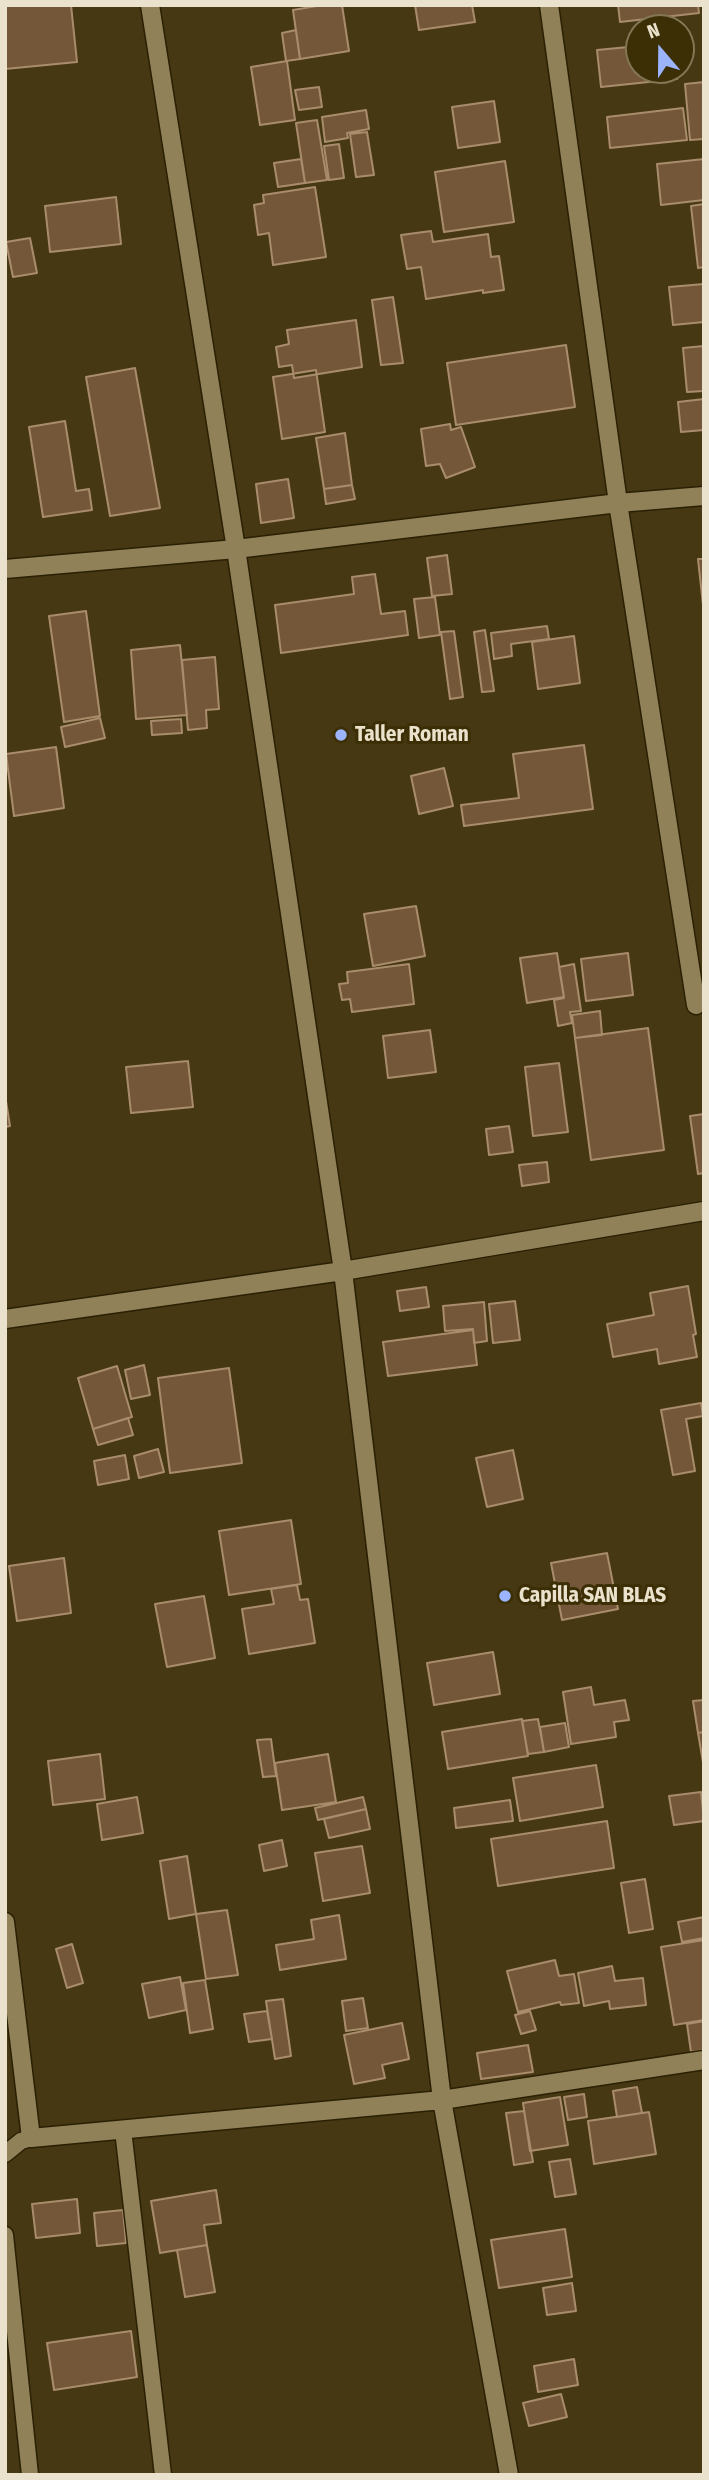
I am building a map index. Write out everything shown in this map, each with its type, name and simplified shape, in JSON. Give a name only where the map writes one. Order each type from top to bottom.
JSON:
[{"type":"street","points":[[150,5],[236,549],[343,1271],[442,2100],[509,2475]]},
{"type":"street","points":[[549,5],[618,503],[696,1005]]},
{"type":"street","points":[[5,569],[236,549],[618,503],[704,496]]},
{"type":"street","points":[[5,1319],[343,1271],[704,1211]]},
{"type":"street","points":[[5,1922],[30,2138],[442,2100],[704,2060]]},
{"type":"lane","points":[[123,2130],[163,2475]]},
{"type":"lane","points":[[5,2154],[21,2141],[30,2138]]},
{"type":"lane","points":[[5,2235],[30,2475]]},
{"type":"building","points":[[5,5],[71,5],[77,62],[5,69]]},
{"type":"building","points":[[342,5],[349,51],[300,59],[293,10]]},
{"type":"building","points":[[415,5],[472,5],[475,22],[419,30]]},
{"type":"building","points":[[618,5],[698,5],[699,13],[625,14],[625,21],[620,22]]},
{"type":"building","points":[[296,30],[300,59],[286,61],[282,33]]},
{"type":"building","points":[[625,47],[625,84],[630,84],[601,87],[597,50]]},
{"type":"building","points":[[287,61],[295,120],[260,125],[251,67]]},
{"type":"building","points":[[704,82],[704,139],[690,140],[685,84]]},
{"type":"building","points":[[319,87],[322,107],[299,110],[295,90]]},
{"type":"building","points":[[494,101],[500,142],[458,148],[452,107]]},
{"type":"building","points":[[683,108],[687,140],[610,148],[607,117]]},
{"type":"building","points":[[366,110],[369,129],[347,133],[348,138],[325,142],[322,117]]},
{"type":"building","points":[[317,120],[327,180],[305,183],[296,123]]},
{"type":"building","points":[[367,132],[374,175],[356,177],[350,134]]},
{"type":"building","points":[[339,144],[344,178],[329,180],[324,146]]},
{"type":"building","points":[[301,159],[305,183],[278,187],[274,163]]},
{"type":"building","points":[[704,159],[704,200],[661,205],[657,164]]},
{"type":"building","points":[[505,161],[514,222],[444,232],[435,172]]},
{"type":"building","points":[[315,187],[326,257],[273,265],[269,233],[258,235],[254,205],[264,203],[263,195]]},
{"type":"building","points":[[116,197],[121,244],[50,252],[45,206]]},
{"type":"building","points":[[704,204],[704,267],[698,268],[691,206]]},
{"type":"building","points":[[431,231],[433,242],[488,234],[491,257],[499,256],[504,290],[483,293],[483,290],[426,299],[421,267],[407,269],[401,235]]},
{"type":"building","points":[[30,238],[37,273],[13,277],[6,242]]},
{"type":"building","points":[[704,284],[704,322],[673,325],[669,287]]},
{"type":"building","points":[[393,297],[403,363],[381,365],[372,300]]},
{"type":"building","points":[[356,320],[362,367],[294,378],[292,365],[279,367],[276,347],[289,344],[287,330]]},
{"type":"building","points":[[566,345],[575,407],[456,425],[447,363]]},
{"type":"building","points":[[704,346],[704,391],[687,392],[683,348]]},
{"type":"building","points":[[135,368],[160,508],[110,516],[86,377]]},
{"type":"building","points":[[316,370],[325,432],[282,439],[273,377]]},
{"type":"building","points":[[704,399],[704,430],[681,432],[678,402]]},
{"type":"building","points":[[65,421],[76,491],[89,489],[92,510],[43,517],[29,427]]},
{"type":"building","points":[[450,424],[451,430],[461,427],[475,467],[446,478],[440,464],[426,466],[421,429]]},
{"type":"building","points":[[345,433],[352,485],[324,489],[316,438]]},
{"type":"building","points":[[288,479],[294,518],[261,523],[256,484]]},
{"type":"building","points":[[352,485],[355,499],[326,504],[324,489]]},
{"type":"building","points":[[447,555],[452,594],[432,596],[427,558]]},
{"type":"building","points":[[698,559],[704,559],[704,605],[703,605]]},
{"type":"building","points":[[375,574],[381,614],[405,611],[408,635],[281,653],[275,605],[354,594],[352,577]]},
{"type":"building","points":[[435,597],[440,635],[419,638],[414,599]]},
{"type":"building","points":[[86,611],[100,716],[64,722],[49,616]]},
{"type":"building","points":[[547,626],[549,639],[511,644],[512,656],[494,659],[491,633]]},
{"type":"building","points":[[485,630],[494,691],[482,692],[474,632]]},
{"type":"building","points":[[454,631],[463,697],[450,699],[441,632]]},
{"type":"building","points":[[574,636],[580,683],[538,689],[532,642]]},
{"type":"building","points":[[180,645],[187,715],[136,719],[131,650]]},
{"type":"building","points":[[215,657],[219,709],[206,710],[207,728],[188,730],[182,660]]},
{"type":"building","points":[[100,718],[105,738],[65,747],[61,727]]},
{"type":"building","points":[[181,719],[182,733],[152,735],[151,721]]},
{"type":"building","points":[[584,745],[593,809],[464,826],[461,805],[519,798],[513,754]]},
{"type":"building","points":[[56,747],[64,808],[14,816],[6,754]]},
{"type":"building","points":[[444,768],[453,806],[419,814],[411,776]]},
{"type":"building","points":[[416,906],[425,956],[373,966],[364,914]]},
{"type":"building","points":[[557,953],[564,997],[527,1003],[520,958]]},
{"type":"building","points":[[628,953],[633,995],[586,1001],[581,959]]},
{"type":"building","points":[[409,964],[414,1004],[352,1012],[350,999],[342,1000],[339,984],[348,983],[347,972]]},
{"type":"building","points":[[574,964],[581,1011],[570,1012],[572,1023],[558,1026],[554,1000],[564,998],[559,967]]},
{"type":"building","points":[[600,1011],[602,1035],[575,1038],[572,1015]]},
{"type":"building","points":[[648,1028],[664,1150],[591,1160],[575,1038]]},
{"type":"building","points":[[430,1030],[436,1072],[388,1078],[383,1036]]},
{"type":"building","points":[[188,1061],[193,1107],[131,1113],[126,1067]]},
{"type":"building","points":[[559,1063],[568,1132],[533,1136],[525,1067]]},
{"type":"building","points":[[5,1095],[10,1126],[5,1127]]},
{"type":"building","points":[[704,1114],[704,1173],[698,1174],[690,1116]]},
{"type":"building","points":[[509,1126],[513,1152],[489,1155],[486,1129]]},
{"type":"building","points":[[547,1162],[549,1182],[522,1186],[519,1165]]},
{"type":"building","points":[[688,1286],[697,1357],[659,1364],[657,1349],[613,1357],[607,1324],[654,1315],[650,1293]]},
{"type":"building","points":[[426,1287],[429,1307],[400,1311],[397,1291]]},
{"type":"building","points":[[515,1301],[520,1340],[493,1343],[489,1304]]},
{"type":"building","points":[[484,1302],[487,1341],[474,1343],[473,1329],[445,1331],[443,1306]]},
{"type":"building","points":[[473,1330],[477,1365],[388,1376],[383,1342]]},
{"type":"building","points":[[144,1365],[150,1395],[131,1399],[125,1370]]},
{"type":"building","points":[[117,1366],[132,1417],[93,1429],[78,1378]]},
{"type":"building","points":[[229,1368],[242,1463],[170,1473],[158,1378]]},
{"type":"building","points":[[701,1403],[703,1416],[686,1419],[695,1471],[673,1475],[661,1410]]},
{"type":"building","points":[[128,1418],[133,1435],[98,1445],[93,1429]]},
{"type":"building","points":[[158,1449],[164,1472],[139,1478],[134,1456]]},
{"type":"building","points":[[513,1450],[523,1499],[487,1507],[476,1458]]},
{"type":"building","points":[[125,1455],[129,1479],[98,1485],[94,1461]]},
{"type":"building","points":[[291,1520],[301,1584],[229,1595],[219,1531]]},
{"type":"building","points":[[607,1553],[618,1609],[562,1620],[551,1563]]},
{"type":"building","points":[[64,1558],[71,1613],[17,1621],[9,1566]]},
{"type":"building","points":[[297,1585],[300,1600],[308,1599],[315,1643],[249,1654],[242,1609],[274,1604],[271,1589]]},
{"type":"building","points":[[204,1596],[215,1658],[167,1667],[155,1604]]},
{"type":"building","points":[[493,1652],[500,1694],[434,1705],[427,1663]]},
{"type":"building","points":[[591,1687],[594,1705],[625,1700],[629,1720],[614,1722],[616,1737],[571,1744],[563,1692]]},
{"type":"building","points":[[704,1700],[704,1732],[698,1733],[693,1701]]},
{"type":"building","points":[[522,1719],[528,1756],[448,1769],[442,1732]]},
{"type":"building","points":[[538,1719],[544,1752],[528,1754],[522,1721]]},
{"type":"building","points":[[565,1723],[569,1747],[544,1752],[540,1727]]},
{"type":"building","points":[[704,1732],[704,1768],[698,1733]]},
{"type":"building","points":[[271,1739],[276,1776],[263,1777],[257,1740]]},
{"type":"building","points":[[100,1754],[105,1799],[53,1805],[48,1761]]},
{"type":"building","points":[[328,1754],[336,1802],[282,1810],[275,1763]]},
{"type":"building","points":[[596,1765],[603,1807],[520,1821],[513,1778]]},
{"type":"building","points":[[701,1792],[704,1821],[674,1825],[669,1796]]},
{"type":"building","points":[[137,1797],[143,1833],[102,1840],[97,1804]]},
{"type":"building","points":[[363,1797],[366,1809],[318,1820],[315,1808]]},
{"type":"building","points":[[510,1800],[513,1821],[456,1828],[454,1808]]},
{"type":"building","points":[[366,1809],[370,1829],[329,1838],[324,1819]]},
{"type":"building","points":[[607,1821],[614,1868],[498,1886],[491,1839]]},
{"type":"building","points":[[282,1840],[287,1866],[264,1871],[259,1845]]},
{"type":"building","points":[[362,1846],[370,1893],[323,1901],[315,1853]]},
{"type":"building","points":[[187,1856],[196,1914],[169,1919],[160,1861]]},
{"type":"building","points":[[645,1879],[653,1929],[629,1933],[621,1883]]},
{"type":"building","points":[[227,1910],[238,1975],[206,1979],[196,1914]]},
{"type":"building","points":[[339,1915],[346,1959],[280,1970],[276,1945],[314,1939],[311,1920]]},
{"type":"building","points":[[704,1917],[704,1938],[682,1942],[678,1922]]},
{"type":"building","points":[[704,1940],[704,2020],[674,2025],[661,1947]]},
{"type":"building","points":[[72,1944],[83,1983],[67,1988],[56,1949]]},
{"type":"building","points":[[555,1960],[559,1976],[574,1974],[579,2003],[561,2005],[560,2002],[518,2012],[507,1971]]},
{"type":"building","points":[[612,1966],[615,1981],[643,1978],[646,2005],[610,2009],[609,2001],[584,2006],[578,1973]]},
{"type":"building","points":[[180,1977],[186,2010],[149,2018],[142,1984]]},
{"type":"building","points":[[205,1980],[213,2029],[190,2033],[183,1983]]},
{"type":"building","points":[[363,1998],[368,2028],[346,2031],[342,2001]]},
{"type":"building","points":[[283,1999],[291,2056],[275,2059],[266,2001]]},
{"type":"building","points":[[267,2011],[272,2039],[249,2042],[244,2014]]},
{"type":"building","points":[[530,2011],[536,2030],[521,2034],[515,2015]]},
{"type":"building","points":[[704,2021],[704,2050],[691,2052],[687,2024]]},
{"type":"building","points":[[402,2023],[409,2059],[382,2065],[385,2078],[354,2084],[344,2035]]},
{"type":"building","points":[[528,2045],[533,2072],[481,2079],[477,2053]]},
{"type":"building","points":[[637,2087],[642,2113],[617,2117],[613,2091]]},
{"type":"building","points":[[584,2094],[587,2117],[568,2120],[564,2097]]},
{"type":"building","points":[[560,2097],[568,2145],[530,2151],[523,2103]]},
{"type":"building","points":[[524,2111],[533,2162],[514,2165],[506,2113]]},
{"type":"building","points":[[649,2112],[656,2154],[594,2164],[588,2121]]},
{"type":"building","points":[[570,2159],[576,2194],[555,2197],[549,2162]]},
{"type":"building","points":[[216,2190],[221,2223],[204,2225],[207,2245],[160,2253],[151,2201]]},
{"type":"building","points":[[77,2199],[80,2233],[36,2238],[32,2204]]},
{"type":"building","points":[[123,2210],[126,2243],[97,2246],[94,2213]]},
{"type":"building","points":[[565,2229],[572,2277],[499,2288],[491,2240]]},
{"type":"building","points":[[207,2245],[215,2292],[185,2297],[177,2250]]},
{"type":"building","points":[[572,2283],[576,2311],[547,2315],[543,2288]]},
{"type":"building","points":[[131,2331],[137,2377],[54,2390],[47,2343]]},
{"type":"building","points":[[574,2359],[578,2385],[538,2392],[534,2366]]},
{"type":"building","points":[[561,2394],[567,2417],[529,2426],[523,2403]]},
{"type":"place","name":"Taller Roman","points":[[341,735]]},
{"type":"place","name":"Capilla SAN BLAS","points":[[505,1596]]}]
